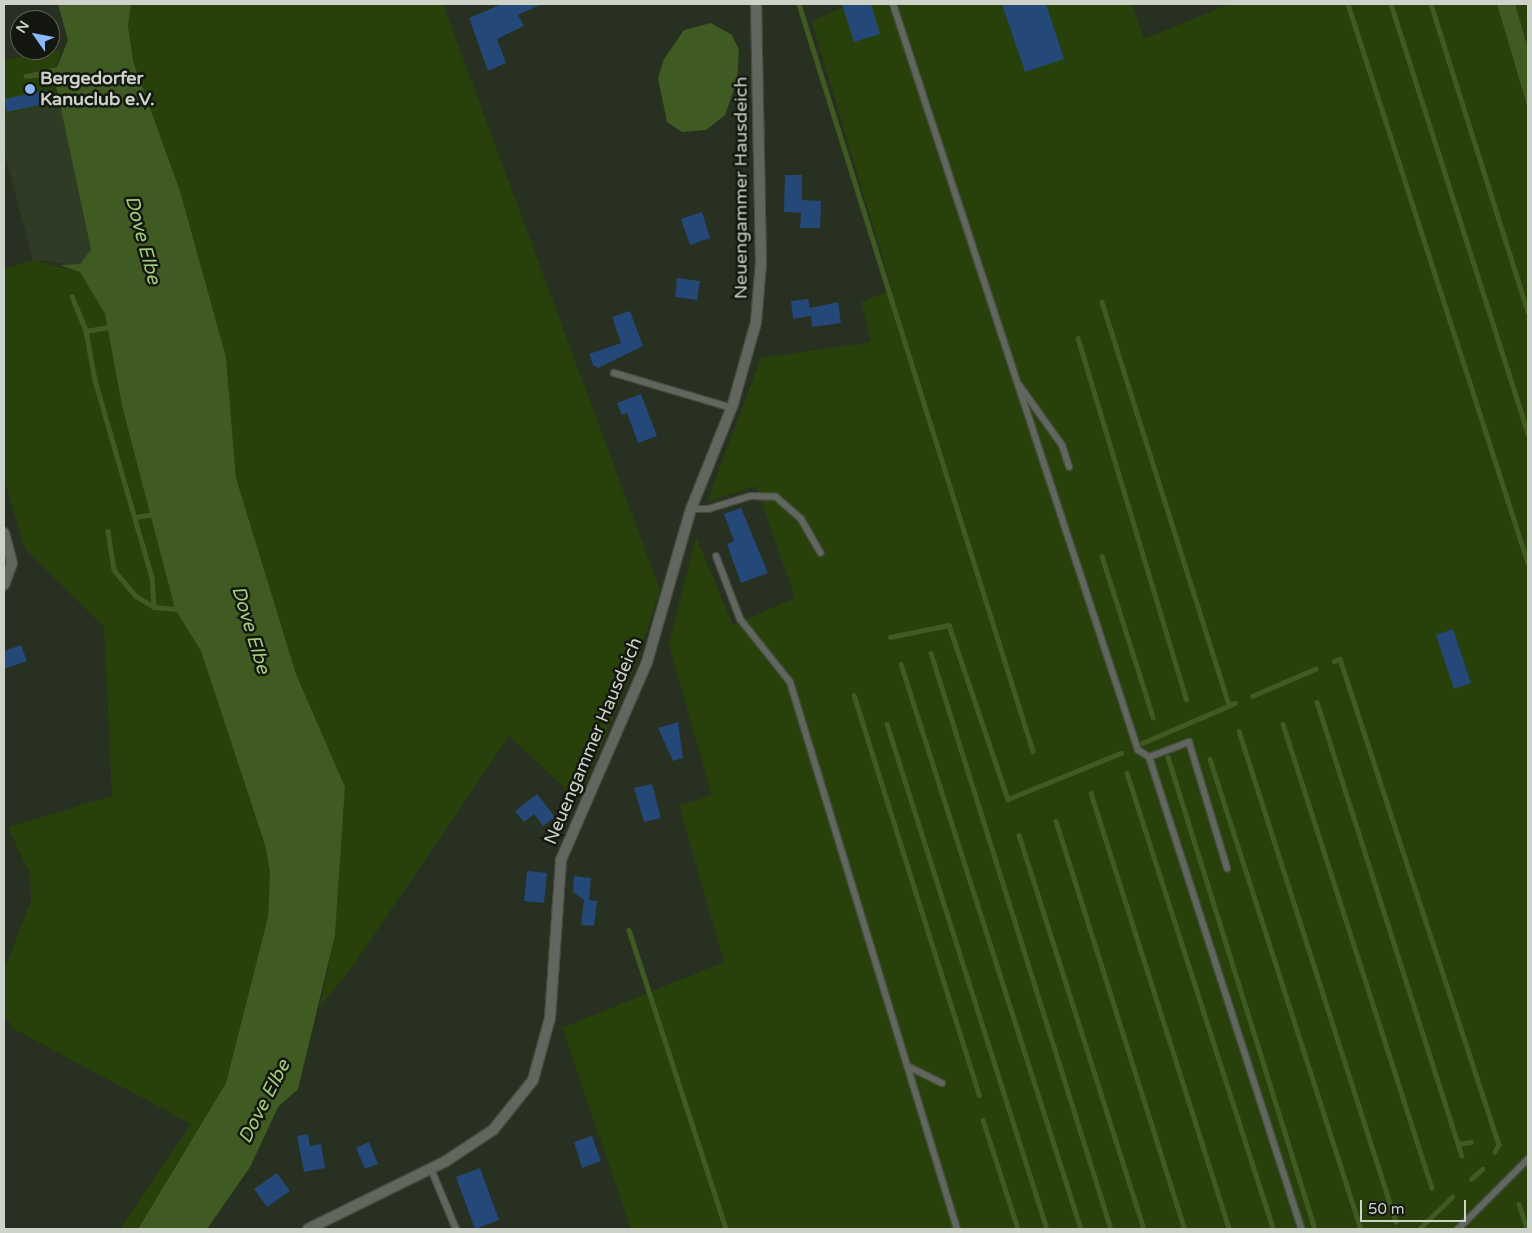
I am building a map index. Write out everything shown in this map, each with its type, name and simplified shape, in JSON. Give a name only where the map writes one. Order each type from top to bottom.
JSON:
[{"type":"street","name":"Neuengammer Hausdeich","points":[[308,1229],[431,1169],[493,1130],[533,1080],[550,1018],[561,860],[647,662],[692,508],[732,408],[756,322],[761,263],[756,4]]},
{"type":"street","points":[[4,534],[12,563],[4,585]]},
{"type":"lane","points":[[893,4],[1138,750],[1149,757],[1301,1229]]},
{"type":"lane","points":[[614,373],[732,408]]},
{"type":"lane","points":[[1015,380],[1062,445],[1069,466]]},
{"type":"lane","points":[[692,508],[708,509],[751,496],[776,497],[801,519],[821,553]]},
{"type":"lane","points":[[716,556],[740,618],[790,682],[957,1229]]},
{"type":"lane","points":[[1149,757],[1188,742],[1227,868]]},
{"type":"lane","points":[[908,1066],[942,1083]]},
{"type":"lane","points":[[1458,1229],[1528,1159]]},
{"type":"lane","points":[[431,1169],[456,1229]]},
{"type":"shaded area","points":[[131,4],[443,4],[660,590],[638,659],[578,800],[509,736],[351,969],[320,1006],[335,935],[345,787],[296,674],[236,478],[226,357],[180,191],[133,61],[128,26]]},
{"type":"shaded area","points":[[849,4],[1132,4],[1144,39],[1230,4],[1497,4],[1528,109],[1528,1229],[631,1229],[562,1028],[724,962],[679,806],[712,795],[669,645],[696,537],[733,625],[795,598],[756,486],[707,502],[761,358],[871,342],[861,302],[892,290],[812,22]]},
{"type":"shaded area","points":[[1515,4],[1528,4],[1528,48]]},
{"type":"shaded area","name":"Bergedorfer Kanuclub e.V.","points":[[4,60],[58,60],[54,76],[60,102],[4,114]]},
{"type":"shaded area","points":[[60,102],[91,250],[80,265],[33,260],[4,152],[4,114]]},
{"type":"shaded area","points":[[33,260],[80,272],[105,314],[122,406],[175,609],[201,651],[265,845],[270,872],[268,917],[226,1083],[138,1229],[120,1229],[191,1124],[14,1029],[4,1015],[4,970],[31,901],[30,874],[8,827],[112,796],[104,627],[25,549],[4,480],[4,269]]},
{"type":"water","name":"Dove Elbe","points":[[58,4],[131,4],[128,26],[133,61],[180,191],[226,357],[236,478],[296,674],[345,787],[335,935],[298,1089],[278,1107],[250,1167],[207,1229],[138,1229],[226,1083],[268,917],[270,872],[265,845],[201,651],[175,609],[122,406],[105,314],[80,272],[60,265],[80,264],[91,250],[54,76],[25,79],[23,75],[57,67],[68,40]]},
{"type":"water","points":[[1497,4],[1515,4],[1528,48],[1528,109]]},
{"type":"water","points":[[711,23],[732,35],[739,50],[737,81],[725,115],[706,130],[682,132],[667,122],[658,78],[664,59],[684,30]]},
{"type":"building","points":[[502,4],[542,4],[518,15],[524,26],[497,39],[506,63],[488,71],[469,18]]},
{"type":"building","points":[[842,4],[871,4],[880,34],[854,42]]},
{"type":"building","points":[[1002,4],[1046,4],[1064,59],[1025,72]]},
{"type":"building","points":[[46,90],[49,103],[7,112],[4,99]]},
{"type":"building","points":[[785,175],[802,175],[802,200],[821,201],[820,228],[800,228],[801,213],[784,212]]},
{"type":"building","points":[[702,212],[710,238],[690,245],[681,219]]},
{"type":"building","points":[[677,278],[700,281],[697,300],[675,297]]},
{"type":"building","points":[[808,299],[810,308],[838,302],[841,323],[812,327],[811,316],[793,319],[791,301]]},
{"type":"building","points":[[630,311],[643,346],[598,368],[593,365],[589,354],[621,343],[612,317]]},
{"type":"building","points":[[641,394],[657,436],[638,443],[627,413],[622,415],[617,403]]},
{"type":"building","points":[[741,508],[768,573],[741,583],[727,544],[734,541],[724,514]]},
{"type":"building","points":[[1453,629],[1471,683],[1454,689],[1436,635]]},
{"type":"building","points":[[21,645],[27,661],[4,669],[4,651]]},
{"type":"building","points":[[678,722],[683,758],[673,761],[658,728]]},
{"type":"building","points":[[652,784],[661,818],[644,822],[634,788]]},
{"type":"building","points":[[537,794],[555,817],[543,826],[534,814],[524,822],[515,811]]},
{"type":"building","points":[[527,871],[547,873],[544,903],[524,901]]},
{"type":"building","points":[[574,876],[591,878],[589,900],[597,901],[594,926],[581,925],[584,900],[573,892]]},
{"type":"building","points":[[308,1134],[310,1146],[321,1144],[325,1168],[304,1172],[297,1136]]},
{"type":"building","points":[[592,1136],[601,1161],[582,1168],[574,1142]]},
{"type":"building","points":[[369,1142],[378,1164],[365,1169],[356,1148]]},
{"type":"building","points":[[480,1168],[499,1220],[475,1229],[456,1177]]},
{"type":"building","points":[[277,1173],[290,1191],[267,1207],[254,1189]]},
{"type":"waterway","points":[[799,4],[1033,751]]},
{"type":"waterway","points":[[1348,4],[1528,563]]},
{"type":"waterway","points":[[1391,4],[1528,434]]},
{"type":"waterway","points":[[1431,4],[1528,311]]},
{"type":"waterway","points":[[72,296],[86,331],[95,380],[152,577],[154,607]]},
{"type":"waterway","points":[[1102,302],[1229,705]]},
{"type":"waterway","points":[[86,331],[108,327]]},
{"type":"waterway","points":[[1078,338],[1186,699]]},
{"type":"waterway","points":[[135,517],[153,514]]},
{"type":"waterway","points":[[108,531],[114,570],[136,596],[154,607],[175,609]]},
{"type":"waterway","points":[[1102,556],[1153,717]]},
{"type":"waterway","points":[[890,637],[949,625],[1008,799],[1121,753]]},
{"type":"waterway","points":[[931,653],[1111,1229]]},
{"type":"waterway","points":[[1334,661],[1340,659],[1499,1145],[1495,1152]]},
{"type":"waterway","points":[[901,664],[1081,1229]]},
{"type":"waterway","points":[[1252,696],[1315,669]]},
{"type":"waterway","points":[[854,695],[979,1095]]},
{"type":"waterway","points":[[1317,702],[1462,1155]]},
{"type":"waterway","points":[[1142,743],[1235,703]]},
{"type":"waterway","points":[[887,724],[1047,1229]]},
{"type":"waterway","points":[[1283,724],[1432,1188]]},
{"type":"waterway","points":[[1239,731],[1396,1222]]},
{"type":"waterway","points":[[1168,757],[1315,1229]]},
{"type":"waterway","points":[[1210,759],[1361,1229]]},
{"type":"waterway","points":[[1127,773],[1273,1229]]},
{"type":"waterway","points":[[1091,793],[1229,1229]]},
{"type":"waterway","points":[[1056,821],[1185,1229]]},
{"type":"waterway","points":[[1019,835],[1144,1229]]},
{"type":"waterway","points":[[629,930],[726,1229]]},
{"type":"waterway","points":[[983,1120],[1018,1229]]},
{"type":"waterway","points":[[1458,1144],[1471,1142]]},
{"type":"waterway","points":[[1471,1179],[1482,1169]]},
{"type":"waterway","points":[[1419,1229],[1452,1197]]},
{"type":"waterway","points":[[1519,1204],[1527,1229]]},
{"type":"place","name":"Bergedorfer Kanuclub e.V.","points":[[30,89]]}]
